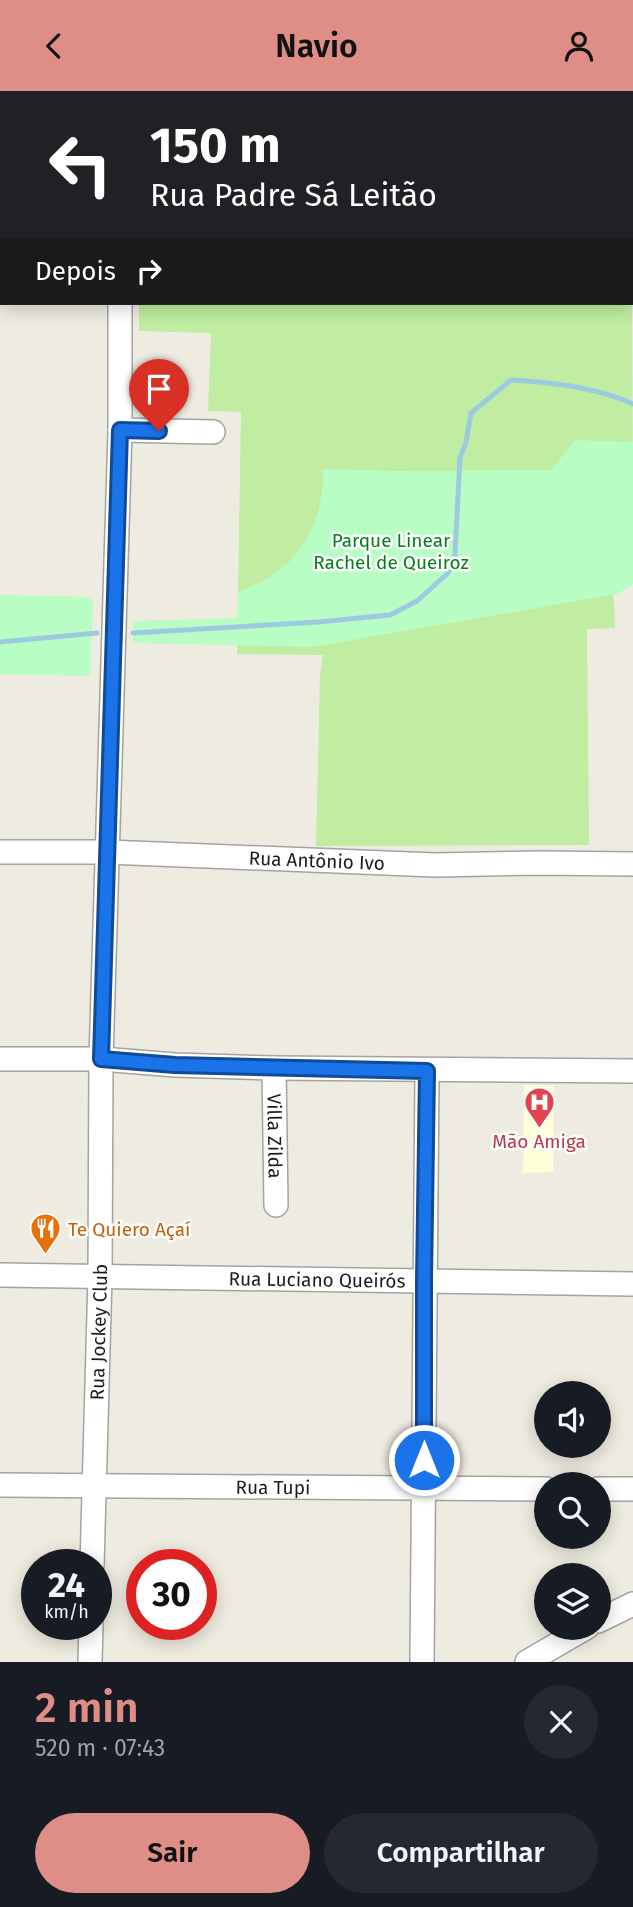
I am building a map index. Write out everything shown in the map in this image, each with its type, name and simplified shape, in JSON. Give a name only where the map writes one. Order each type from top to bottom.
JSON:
[{"type":"street","name":"Rua Jockey Club","points":[[92,1549],[100,1277],[101,1059],[120,430],[120,305]]},
{"type":"street","points":[[120,430],[213,432]]},
{"type":"street","name":"Rua Antônio Ivo","points":[[0,852],[107,852],[435,865],[633,864]]},
{"type":"street","points":[[0,1059],[101,1059],[175,1065],[427,1071],[633,1071]]},
{"type":"street","name":"Villa Zilda","points":[[274,1068],[276,1205]]},
{"type":"street","points":[[422,1662],[427,1071]]},
{"type":"street","name":"Rua Luciano Queirós","points":[[0,1275],[633,1284]]},
{"type":"street","name":"Rua Tupi","points":[[0,1485],[534,1489]]},
{"type":"street","points":[[611,1489],[633,1489]]},
{"type":"street","points":[[611,1615],[633,1604]]},
{"type":"street","points":[[90,1662],[91,1640]]},
{"type":"street","points":[[527,1662],[565,1640]]},
{"type":"shaded area","name":"Mão Amiga","points":[[524,1085],[554,1086],[553,1172],[523,1173]]},
{"type":"green space","points":[[139,305],[632,305],[633,500],[610,501],[615,628],[587,629],[589,845],[316,846],[320,674],[323,655],[237,654],[241,412],[208,411],[211,333],[139,331]]},
{"type":"green space","name":"Parque Linear Rachel de Queiroz","points":[[575,440],[633,442],[633,584],[617,594],[312,647],[133,643],[133,621],[237,618],[238,592],[258,584],[290,561],[312,529],[322,491],[323,469],[551,470]]},
{"type":"green space","points":[[0,595],[90,597],[93,602],[90,674],[0,674]]},
{"type":"waterway","points":[[133,633],[390,615],[417,601],[448,573],[455,555],[460,457],[466,443],[471,413],[511,380],[574,386],[633,404]]},
{"type":"waterway","points":[[0,642],[97,633]]},
{"type":"place","name":"Mão Amiga","points":[[539,1129]]},
{"type":"place","name":"Te Quiero Açaí","points":[[45,1256]]},
{"type":"route","points":[[159,431],[120,430],[101,1059],[175,1065],[427,1071],[424,1460]]}]
